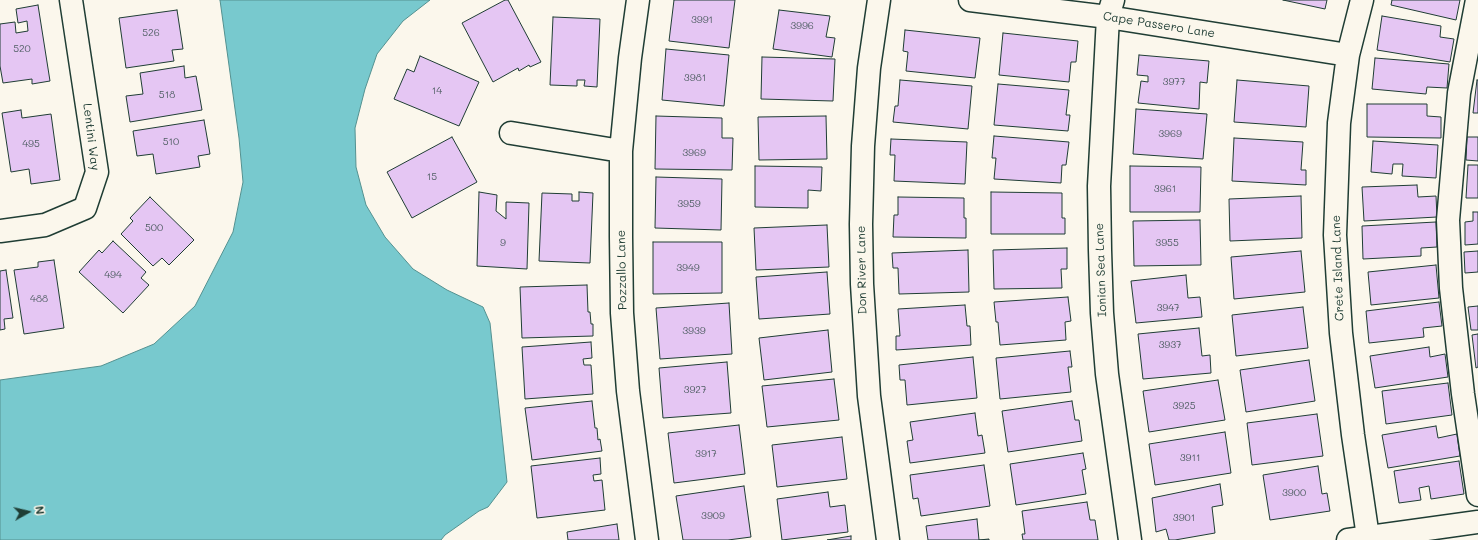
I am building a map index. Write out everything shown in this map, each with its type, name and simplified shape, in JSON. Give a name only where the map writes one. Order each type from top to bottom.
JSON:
[{"type":"street","name":"Lentini Way","points":[[0,231],[45,224],[85,208],[97,172],[71,0]]},
{"type":"street","name":"Pozzallo Lane","points":[[638,0],[630,58],[621,151],[622,313],[628,391],[647,540]]},
{"type":"street","name":"Don River Lane","points":[[879,0],[869,68],[863,146],[861,224],[862,284],[869,396],[888,540]]},
{"type":"street","name":"Cape Passero Lane","points":[[970,0],[1111,9],[1348,55]]},
{"type":"street","name":"Crete Island Lane","points":[[1358,538],[1352,428],[1341,333],[1336,271],[1335,235],[1340,123],[1348,55],[1362,0]]},
{"type":"street","points":[[1477,0],[1459,93],[1448,220],[1451,288],[1462,394],[1478,495]]},
{"type":"street","name":"Ionian Sea Lane","points":[[1111,9],[1099,186],[1102,313],[1108,382],[1130,540]]},
{"type":"street","points":[[511,132],[621,151]]},
{"type":"street","points":[[1358,538],[1478,522]]},
{"type":"water","points":[[220,0],[430,0],[403,21],[377,54],[365,89],[355,128],[356,167],[366,205],[385,237],[413,269],[447,290],[483,307],[490,323],[507,482],[488,507],[479,511],[445,535],[441,540],[0,540],[0,380],[101,366],[154,344],[195,306],[233,232],[243,182],[239,138]]},
{"type":"building","points":[[505,0],[508,0],[541,62],[530,67],[529,65],[519,71],[518,68],[493,82],[462,23]]},
{"type":"building","points":[[674,0],[735,0],[729,48],[669,41]]},
{"type":"building","points":[[1283,0],[1327,0],[1325,9]]},
{"type":"building","points":[[1392,0],[1460,0],[1456,20],[1391,5]]},
{"type":"building","points":[[38,5],[50,81],[32,84],[32,79],[3,83],[0,66],[0,24],[15,22],[16,33],[28,31],[27,21],[18,23],[16,9]]},
{"type":"building","points":[[177,10],[183,49],[172,50],[174,61],[126,68],[119,18]]},
{"type":"building","points":[[779,10],[830,16],[826,37],[835,38],[832,57],[773,49]]},
{"type":"building","points":[[1382,16],[1441,26],[1440,37],[1454,39],[1450,62],[1377,50]]},
{"type":"building","points":[[553,17],[600,19],[597,87],[584,86],[585,80],[577,80],[577,86],[550,85]]},
{"type":"building","points":[[905,30],[980,38],[975,78],[906,71],[908,52],[903,51]]},
{"type":"building","points":[[1003,33],[1078,41],[1076,62],[1071,62],[1069,82],[999,75]]},
{"type":"building","points":[[666,49],[729,55],[724,106],[662,100]]},
{"type":"building","points":[[1139,55],[1209,61],[1207,83],[1200,82],[1199,109],[1138,103],[1141,81],[1148,82],[1148,76],[1137,75]]},
{"type":"building","points":[[420,56],[479,82],[459,126],[394,99],[407,69],[414,72]]},
{"type":"building","points":[[762,57],[835,59],[833,101],[761,99]]},
{"type":"building","points":[[1375,58],[1449,64],[1447,88],[1427,87],[1426,94],[1372,89]]},
{"type":"building","points":[[184,66],[185,78],[196,76],[202,110],[130,122],[126,96],[143,94],[140,73]]},
{"type":"building","points":[[900,80],[972,86],[968,129],[893,122],[895,106],[898,106]]},
{"type":"building","points":[[1237,80],[1309,86],[1306,127],[1234,122]]},
{"type":"building","points":[[1477,80],[1478,113],[1473,113]]},
{"type":"building","points":[[998,84],[1069,90],[1066,115],[1070,115],[1068,131],[994,125]]},
{"type":"building","points":[[1367,104],[1427,104],[1427,116],[1441,117],[1441,138],[1367,137]]},
{"type":"building","points":[[1136,109],[1207,114],[1203,159],[1133,154]]},
{"type":"building","points":[[21,110],[22,118],[51,114],[60,180],[31,184],[29,169],[11,172],[2,113]]},
{"type":"building","points":[[656,116],[722,118],[722,138],[733,138],[732,170],[655,169]]},
{"type":"building","points":[[826,116],[827,159],[759,160],[758,117]]},
{"type":"building","points":[[204,120],[210,154],[198,156],[200,167],[156,174],[153,154],[137,156],[133,131]]},
{"type":"building","points":[[994,136],[1069,142],[1066,165],[1062,165],[1061,183],[994,179],[996,158],[992,158]]},
{"type":"building","points":[[452,137],[477,182],[412,218],[387,172]]},
{"type":"building","points":[[1467,137],[1478,137],[1478,161],[1466,160]]},
{"type":"building","points":[[1234,138],[1303,142],[1301,170],[1306,170],[1306,185],[1232,181]]},
{"type":"building","points":[[891,139],[967,142],[965,184],[894,181],[895,155],[890,155]]},
{"type":"building","points":[[1373,141],[1438,145],[1436,178],[1402,176],[1403,164],[1393,164],[1392,174],[1371,172]]},
{"type":"building","points":[[1468,165],[1478,165],[1478,198],[1466,198]]},
{"type":"building","points":[[755,166],[822,167],[821,191],[808,190],[808,208],[755,207]]},
{"type":"building","points":[[1130,166],[1201,167],[1200,212],[1130,212]]},
{"type":"building","points":[[656,177],[722,179],[721,230],[655,228]]},
{"type":"building","points":[[1417,185],[1418,197],[1436,196],[1437,217],[1364,221],[1362,187]]},
{"type":"building","points":[[479,192],[497,195],[496,211],[506,219],[506,202],[529,203],[527,269],[477,266]]},
{"type":"building","points":[[579,192],[593,193],[590,263],[539,261],[542,193],[572,194],[572,201],[579,201]]},
{"type":"building","points":[[991,192],[1062,193],[1062,218],[1065,218],[1065,234],[991,234]]},
{"type":"building","points":[[1301,196],[1302,238],[1230,241],[1229,199]]},
{"type":"building","points":[[150,197],[194,240],[169,265],[162,258],[153,266],[121,234],[133,221],[130,218]]},
{"type":"building","points":[[898,197],[964,198],[966,238],[893,237],[894,215],[898,215]]},
{"type":"building","points":[[1473,212],[1478,212],[1478,244],[1465,245],[1465,222],[1473,221]]},
{"type":"building","points":[[1200,220],[1201,265],[1134,266],[1133,221]]},
{"type":"building","points":[[1436,222],[1437,247],[1421,248],[1421,256],[1363,259],[1362,226]]},
{"type":"building","points":[[827,225],[829,267],[756,270],[754,228]]},
{"type":"building","points":[[113,241],[146,272],[141,278],[149,285],[123,313],[79,272],[99,250],[102,253]]},
{"type":"building","points":[[653,242],[722,242],[722,293],[653,294]]},
{"type":"building","points":[[1067,248],[1067,269],[1061,269],[1062,288],[994,289],[993,250]]},
{"type":"building","points":[[968,250],[969,292],[899,294],[898,268],[893,268],[892,253]]},
{"type":"building","points":[[1301,251],[1305,292],[1234,299],[1231,257]]},
{"type":"building","points":[[1478,251],[1478,272],[1465,273],[1464,252]]},
{"type":"building","points":[[54,260],[64,328],[24,334],[14,270],[38,267],[38,262]]},
{"type":"building","points":[[1436,265],[1439,298],[1371,305],[1368,272]]},
{"type":"building","points":[[6,270],[13,318],[4,319],[5,329],[0,330],[0,271]]},
{"type":"building","points":[[827,272],[830,314],[759,319],[756,277]]},
{"type":"building","points":[[1186,275],[1188,298],[1200,297],[1202,317],[1136,323],[1131,281]]},
{"type":"building","points":[[587,285],[588,312],[590,312],[591,324],[593,324],[593,336],[522,338],[520,287]]},
{"type":"building","points":[[1068,297],[1071,321],[1065,322],[1066,340],[1000,345],[994,302]]},
{"type":"building","points":[[1439,302],[1442,326],[1423,328],[1424,337],[1369,343],[1366,311]]},
{"type":"building","points":[[729,303],[732,354],[660,359],[656,308]]},
{"type":"building","points":[[965,305],[967,326],[970,326],[971,345],[896,350],[896,336],[900,336],[898,309]]},
{"type":"building","points":[[1478,306],[1478,330],[1471,330],[1468,307]]},
{"type":"building","points":[[1303,307],[1308,348],[1236,356],[1232,315]]},
{"type":"building","points":[[1199,328],[1202,356],[1210,355],[1211,373],[1143,379],[1138,334]]},
{"type":"building","points":[[828,330],[832,372],[764,380],[759,338]]},
{"type":"building","points":[[1478,334],[1478,367],[1476,368],[1472,335]]},
{"type":"building","points":[[591,342],[592,358],[583,359],[584,365],[591,365],[593,394],[525,399],[522,347]]},
{"type":"building","points":[[1429,347],[1430,357],[1445,354],[1448,377],[1375,388],[1370,356]]},
{"type":"building","points":[[1070,351],[1072,367],[1068,367],[1071,392],[1000,399],[996,358]]},
{"type":"building","points":[[973,357],[977,398],[907,405],[905,380],[900,380],[899,365]]},
{"type":"building","points":[[1309,360],[1315,401],[1246,412],[1240,370]]},
{"type":"building","points":[[727,362],[731,413],[663,418],[659,368]]},
{"type":"building","points":[[834,379],[839,420],[767,427],[762,386]]},
{"type":"building","points":[[1218,380],[1225,420],[1149,432],[1143,391]]},
{"type":"building","points":[[1448,383],[1452,415],[1386,424],[1382,391]]},
{"type":"building","points":[[592,401],[595,428],[597,428],[598,440],[600,439],[602,451],[532,460],[525,408]]},
{"type":"building","points":[[1072,401],[1075,420],[1079,420],[1082,441],[1008,452],[1002,411]]},
{"type":"building","points":[[975,413],[978,436],[982,435],[985,453],[910,463],[907,441],[913,440],[910,422]]},
{"type":"building","points":[[1317,414],[1323,456],[1252,465],[1247,423]]},
{"type":"building","points":[[739,425],[745,474],[674,483],[668,433]]},
{"type":"building","points":[[1436,426],[1438,438],[1457,434],[1460,456],[1388,468],[1382,435]]},
{"type":"building","points":[[1225,432],[1231,473],[1155,485],[1149,444]]},
{"type":"building","points":[[842,437],[847,479],[777,487],[772,445]]},
{"type":"building","points":[[1083,453],[1086,469],[1082,470],[1086,494],[1016,505],[1010,464]]},
{"type":"building","points":[[600,458],[601,474],[593,475],[594,481],[602,480],[605,510],[537,518],[531,466]]},
{"type":"building","points":[[1459,461],[1464,494],[1431,499],[1429,486],[1419,488],[1421,500],[1399,503],[1394,471]]},
{"type":"building","points":[[984,465],[990,506],[921,516],[918,498],[913,499],[910,475]]},
{"type":"building","points":[[1318,466],[1322,494],[1327,493],[1330,511],[1270,520],[1263,475]]},
{"type":"building","points":[[1220,484],[1223,505],[1212,507],[1215,533],[1169,540],[1166,529],[1156,532],[1152,498]]},
{"type":"building","points":[[744,486],[751,537],[728,540],[683,540],[676,496]]},
{"type":"building","points":[[828,492],[830,507],[845,505],[848,532],[782,540],[777,499]]},
{"type":"building","points":[[1087,502],[1090,520],[1095,520],[1098,540],[1023,540],[1022,534],[1025,534],[1022,511]]},
{"type":"building","points":[[977,519],[979,540],[928,540],[926,526]]},
{"type":"building","points":[[617,524],[619,540],[568,540],[567,532]]},
{"type":"building","points":[[851,536],[851,540],[827,540]]}]
